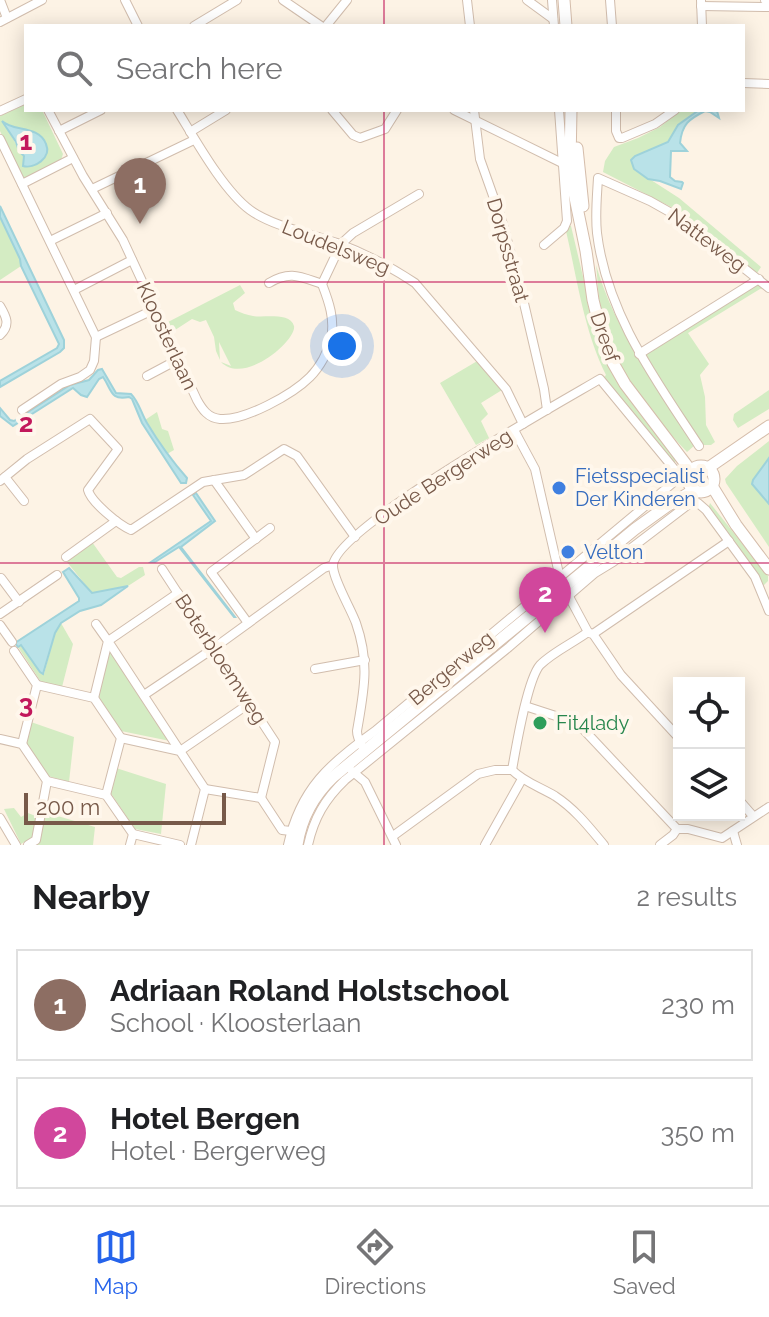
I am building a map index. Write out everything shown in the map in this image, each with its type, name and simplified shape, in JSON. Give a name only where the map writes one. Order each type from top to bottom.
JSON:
[{"type":"main road","points":[[564,0],[566,24]]},
{"type":"main road","name":"Dreef","points":[[572,112],[570,164],[593,300],[603,340],[618,374],[769,569]]},
{"type":"main road","name":"Bergerweg","points":[[297,845],[303,821],[314,800],[324,786],[350,769],[365,746],[667,506],[675,495],[769,426]]},
{"type":"street","points":[[0,0],[4,20],[42,0]]},
{"type":"street","points":[[125,0],[136,24]]},
{"type":"street","points":[[197,24],[237,0]]},
{"type":"street","points":[[283,0],[320,24]]},
{"type":"street","points":[[325,24],[347,0]]},
{"type":"street","points":[[467,0],[470,24]]},
{"type":"street","points":[[527,0],[553,22]]},
{"type":"street","points":[[552,0],[553,22]]},
{"type":"street","points":[[610,0],[612,24]]},
{"type":"street","points":[[702,24],[701,3],[768,3]]},
{"type":"street","points":[[745,83],[769,84]]},
{"type":"street","points":[[0,111],[24,100]]},
{"type":"street","name":"Kloosterlaan","points":[[49,112],[123,240],[204,412],[220,419],[233,418],[258,409],[308,379],[323,359],[332,336],[331,307],[322,284]]},
{"type":"street","points":[[59,131],[97,112]]},
{"type":"street","name":"Loudelsweg","points":[[178,112],[236,198],[250,210],[266,219],[341,244],[399,273],[421,290],[506,389],[523,424]]},
{"type":"street","points":[[92,189],[192,136],[223,112]]},
{"type":"street","points":[[334,112],[353,135],[360,138],[385,129],[396,112]]},
{"type":"street","points":[[458,112],[570,164]]},
{"type":"street","name":"Dorpsstraat","points":[[474,112],[480,159],[502,221],[547,410]]},
{"type":"street","points":[[544,245],[566,225],[570,164],[559,112]]},
{"type":"street","points":[[616,112],[619,138],[655,124],[672,112]]},
{"type":"street","points":[[0,139],[96,337],[90,370],[61,384],[22,410]]},
{"type":"street","points":[[22,184],[73,158]]},
{"type":"street","name":"Natteweg","points":[[639,354],[604,273],[597,225],[598,178],[682,219],[769,288]]},
{"type":"street","points":[[269,283],[286,275],[322,284],[341,244],[353,233],[419,194]]},
{"type":"street","points":[[50,241],[107,213]]},
{"type":"street","points":[[74,290],[132,260]]},
{"type":"street","points":[[699,446],[639,354],[759,279]]},
{"type":"street","points":[[0,306],[7,322],[0,335]]},
{"type":"street","points":[[96,337],[155,309]]},
{"type":"street","points":[[147,376],[179,359]]},
{"type":"street","name":"Oude Bergerweg","points":[[333,565],[336,557],[355,537],[404,498],[600,379],[673,467],[676,478]]},
{"type":"street","points":[[544,389],[560,403]]},
{"type":"street","points":[[24,501],[2,479],[27,459],[90,419],[118,449],[88,490],[90,496],[127,529],[133,530],[203,482],[244,475],[284,449],[297,456],[355,537]]},
{"type":"street","points":[[514,430],[535,469],[564,586],[590,633],[621,675],[673,731]]},
{"type":"street","name":"Bergerweg","points":[[308,845],[322,805],[350,769],[386,747],[509,647],[564,586],[676,478]]},
{"type":"street","points":[[214,480],[256,539]]},
{"type":"street","name":"Bergerweg","points":[[288,845],[297,812],[306,795],[326,771],[350,749],[365,746],[564,586],[694,503],[704,506],[729,541]]},
{"type":"street","points":[[66,557],[116,521]]},
{"type":"street","points":[[248,623],[211,572],[270,528]]},
{"type":"street","points":[[512,770],[525,706],[540,665],[729,541],[766,592],[769,611]]},
{"type":"street","points":[[144,695],[324,568],[333,565],[356,625],[365,660],[357,731],[365,746],[386,747]]},
{"type":"street","name":"Boterbloemweg","points":[[162,569],[275,742],[261,798]]},
{"type":"street","points":[[0,614],[57,575]]},
{"type":"street","points":[[1,578],[19,602]]},
{"type":"street","points":[[94,698],[108,641],[178,593]]},
{"type":"street","points":[[96,624],[205,789],[191,845]]},
{"type":"street","points":[[0,625],[37,685],[94,698],[121,738],[180,751],[250,703]]},
{"type":"street","points":[[315,669],[365,660]]},
{"type":"street","points":[[22,744],[37,685]]},
{"type":"street","points":[[525,706],[565,719],[584,730],[677,829],[688,829],[723,841],[769,807]]},
{"type":"street","name":"Bergerweg","points":[[411,712],[413,726]]},
{"type":"street","points":[[106,795],[121,738]]},
{"type":"street","points":[[0,739],[22,744],[47,781],[106,795],[133,834],[180,845]]},
{"type":"street","points":[[350,769],[365,782],[395,841],[478,774],[512,770],[568,805],[604,845]]},
{"type":"street","points":[[485,845],[522,779]]},
{"type":"street","points":[[28,845],[36,840],[47,781]]},
{"type":"street","points":[[205,789],[261,798],[282,830],[291,831]]},
{"type":"street","points":[[745,807],[753,816]]},
{"type":"street","points":[[0,818],[16,845]]},
{"type":"street","points":[[660,845],[677,829]]},
{"type":"street","points":[[733,831],[737,845]]},
{"type":"street","points":[[130,845],[133,834]]},
{"type":"green space","points":[[24,105],[24,112],[43,112],[63,154],[61,160],[22,178],[0,131],[0,116]],"holes":[[[5,125],[47,145],[46,155],[24,158]]]},
{"type":"green space","points":[[679,112],[696,112],[678,125],[668,142],[635,156],[634,169],[679,198],[761,267],[757,273],[712,235],[671,207],[603,172],[605,161],[614,147],[660,127]]},
{"type":"green space","points":[[0,218],[21,266],[0,280]]},
{"type":"green space","points":[[571,226],[599,344],[614,376],[677,460],[672,464],[604,377],[606,375],[582,304],[566,231]]},
{"type":"green space","points":[[596,265],[626,336],[695,445],[687,452],[647,406],[615,354],[601,315]]},
{"type":"green space","points":[[757,283],[766,288],[688,333],[709,364],[700,375],[706,425],[715,442],[701,445],[644,352]]},
{"type":"green space","points":[[240,285],[245,293],[233,303],[235,310],[253,316],[282,317],[294,326],[287,341],[267,358],[255,365],[231,368],[221,362],[231,366],[219,342],[220,360],[206,320],[200,322],[192,319],[172,332],[168,322]]},
{"type":"green space","points":[[479,360],[502,390],[481,403],[488,414],[481,421],[489,438],[476,445],[440,383]]},
{"type":"green space","points":[[769,390],[769,409],[738,428],[733,420],[734,414]]},
{"type":"green space","points":[[157,412],[174,450],[167,454],[145,420]]},
{"type":"green space","points":[[769,441],[769,458],[752,484],[769,504],[769,547],[725,479]]},
{"type":"green space","points":[[710,503],[768,576],[763,586],[708,509]]},
{"type":"green space","points":[[92,542],[117,577],[121,578],[139,567],[143,567],[145,575],[128,586],[92,593],[67,562]]},
{"type":"green space","points":[[61,623],[73,644],[62,687],[41,682],[18,647],[21,644],[44,674],[55,633]]},
{"type":"green space","points":[[109,648],[170,741],[121,731],[97,696]]},
{"type":"green space","points":[[31,722],[74,737],[69,782],[48,776],[26,743]]},
{"type":"green space","points":[[116,768],[166,784],[161,834],[135,829],[110,792]]},
{"type":"green space","points":[[14,808],[21,817],[28,813],[38,817],[33,837],[21,844],[4,809]]},
{"type":"green space","points":[[44,812],[95,827],[93,845],[35,845]]},
{"type":"water","points":[[696,112],[703,112],[687,123],[681,136],[680,143],[687,151],[671,151],[670,177],[683,183],[681,189],[648,179],[634,169],[631,160],[668,142],[678,125]]},
{"type":"water","points":[[2,121],[43,138],[47,149],[44,158],[37,164],[23,166],[24,156]]},
{"type":"water","points":[[0,206],[64,340],[64,348],[0,387],[0,381],[59,344],[0,217]]},
{"type":"water","points":[[102,369],[116,393],[134,397],[156,438],[187,478],[186,483],[181,483],[142,423],[132,399],[115,396],[103,377],[87,397],[73,388],[13,426],[0,416],[0,408],[14,421],[70,385],[89,380]]},
{"type":"water","points":[[769,458],[769,504],[752,484]]},
{"type":"water","points":[[196,493],[215,521],[181,547],[235,617],[179,547],[151,562],[211,521],[193,495]]},
{"type":"water","points":[[69,568],[92,593],[128,586],[101,605],[80,611],[61,623],[43,674],[21,645],[18,647],[15,643],[79,601],[63,572]]},
{"type":"place","name":"Adriaan Roland Holstschool","points":[[140,224]]},
{"type":"place","name":"Fietsspecialist Der Kinderen","points":[[559,488]]},
{"type":"place","name":"Velton","points":[[568,552]]},
{"type":"place","name":"Hotel Bergen","points":[[545,633]]},
{"type":"place","name":"Fit4lady","points":[[540,723]]}]
